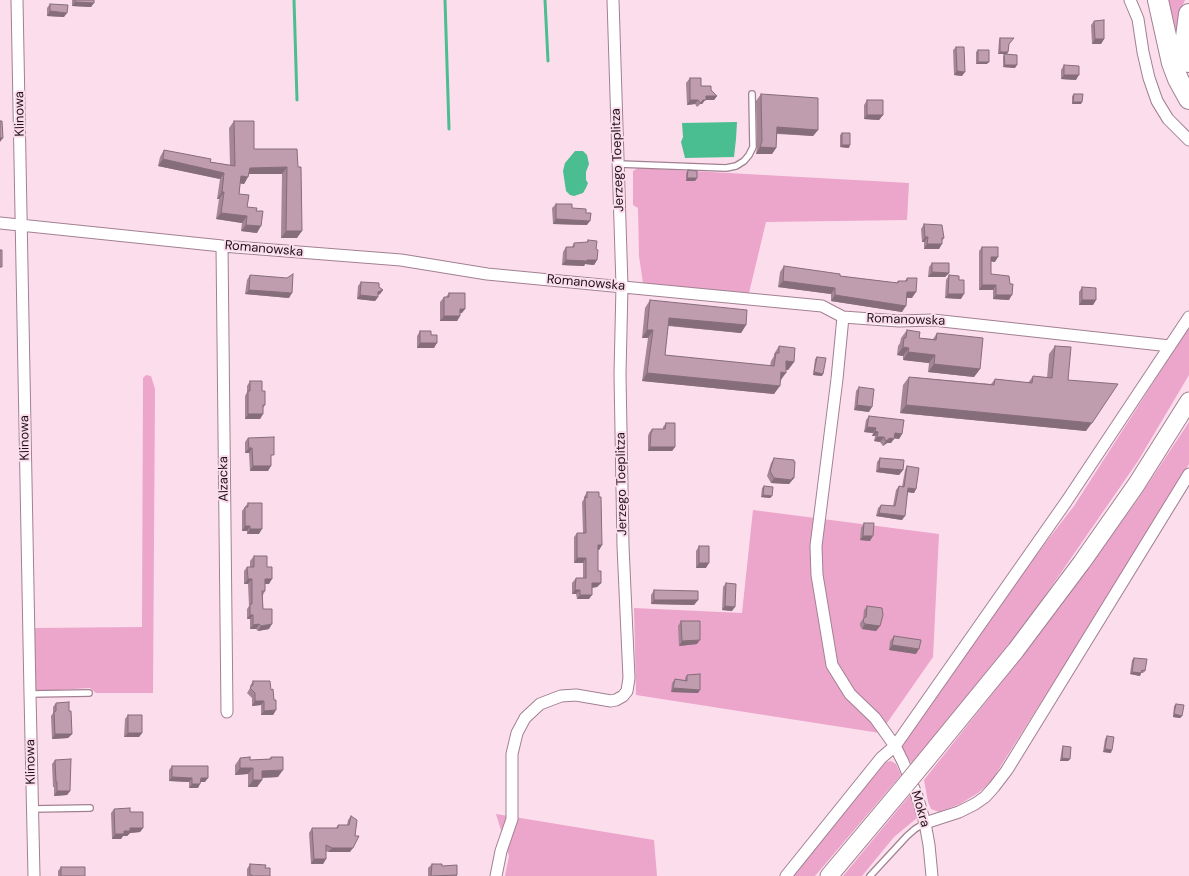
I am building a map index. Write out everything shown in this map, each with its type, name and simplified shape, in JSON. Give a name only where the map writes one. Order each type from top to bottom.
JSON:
[{"type":"highway","points":[[1158,0],[1172,63],[1178,79],[1189,99]]},
{"type":"highway","points":[[1188,18],[1186,48],[1189,62]]},
{"type":"main road","points":[[829,876],[1016,650],[1082,562],[1136,485],[1188,401]]},
{"type":"street","name":"Klinowa","points":[[17,0],[34,876]]},
{"type":"street","name":"Jerzego Toeplitza","points":[[496,876],[501,851],[512,818],[512,754],[517,733],[525,718],[540,704],[561,696],[576,696],[611,701],[623,696],[628,686],[630,672],[623,546],[621,397],[622,286],[613,0]]},
{"type":"street","points":[[1130,0],[1138,19],[1148,71],[1157,101],[1168,119],[1189,140]]},
{"type":"street","name":"Romanowska","points":[[0,223],[222,246],[401,260],[487,274],[822,306],[843,317],[899,321],[933,320],[1170,346]]},
{"type":"street","name":"Alzacka","points":[[222,246],[227,712]]},
{"type":"street","name":"Mokra","points":[[843,317],[837,379],[816,546],[817,575],[832,665],[850,694],[875,718],[895,746],[909,774],[925,823],[932,876]]},
{"type":"street","points":[[786,876],[881,758],[895,746],[1066,502],[1189,317]]},
{"type":"street","points":[[925,823],[959,812],[975,804],[994,788],[1007,770],[1189,474]]},
{"type":"lane","points":[[619,164],[726,168],[736,166],[744,161],[749,155],[752,147],[752,94]]},
{"type":"lane","points":[[30,694],[89,693]]},
{"type":"lane","points":[[32,809],[90,808]]},
{"type":"lane","points":[[870,876],[907,836],[925,823]]},
{"type":"shaded area","points":[[1166,0],[1185,0],[1181,9],[1178,33],[1174,33]]},
{"type":"shaded area","points":[[737,122],[734,157],[685,158],[681,142],[683,137],[682,123]]},
{"type":"shaded area","points":[[575,151],[583,151],[587,155],[589,164],[586,172],[586,180],[588,183],[586,188],[583,193],[574,196],[570,195],[566,191],[563,171],[565,163]]},
{"type":"shaded area","points":[[638,168],[909,183],[907,220],[766,222],[749,293],[643,283],[639,256],[638,208],[633,205],[633,171]]},
{"type":"shaded area","points":[[1189,327],[1189,375],[1138,461],[1029,619],[912,764],[901,747],[1023,572],[1074,506]]},
{"type":"shaded area","points":[[146,375],[151,376],[155,389],[153,693],[96,693],[90,688],[40,691],[34,689],[32,628],[142,627],[143,378]]},
{"type":"shaded area","points":[[1189,422],[1189,464],[1163,509],[990,783],[978,793],[960,804],[939,812],[931,809],[928,802],[924,780],[1035,640],[1138,499]]},
{"type":"shaded area","points":[[753,510],[939,534],[933,657],[880,733],[636,695],[634,608],[742,613]]},
{"type":"shaded area","points":[[891,761],[896,764],[901,775],[815,876],[792,876],[886,762]]},
{"type":"shaded area","points":[[910,795],[917,818],[894,837],[862,876],[843,876]]},
{"type":"shaded area","points":[[496,814],[654,840],[657,876],[505,876],[509,856]]},
{"type":"building","points":[[75,0],[94,0],[94,3],[75,2]]},
{"type":"building","points":[[50,4],[68,5],[67,13],[50,11]]},
{"type":"building","points":[[1104,20],[1104,39],[1095,39],[1094,21]]},
{"type":"building","points":[[1000,38],[1014,38],[1009,44],[1008,52],[1000,52]]},
{"type":"building","points":[[956,47],[964,47],[965,72],[957,71]]},
{"type":"building","points":[[978,50],[989,50],[989,62],[978,62]]},
{"type":"building","points":[[1004,54],[1017,55],[1017,65],[1005,65]]},
{"type":"building","points":[[1064,65],[1079,66],[1079,75],[1064,75]]},
{"type":"building","points":[[690,78],[701,78],[701,86],[711,86],[711,90],[717,96],[706,96],[706,100],[703,100],[701,103],[698,100],[690,100]]},
{"type":"building","points":[[761,94],[818,98],[818,130],[777,127],[776,148],[760,147],[762,141]]},
{"type":"building","points":[[1074,94],[1083,94],[1082,102],[1073,102]]},
{"type":"building","points":[[867,100],[883,100],[883,115],[867,115]]},
{"type":"building","points":[[0,121],[2,121],[3,138],[0,138]]},
{"type":"building","points":[[234,121],[254,121],[254,149],[297,149],[298,167],[301,167],[302,231],[286,231],[287,167],[250,168],[248,177],[241,176],[239,194],[249,195],[247,207],[257,208],[256,211],[263,211],[261,226],[246,225],[247,216],[221,213],[224,192],[222,192],[224,173],[163,159],[164,150],[211,159],[210,162],[235,166]]},
{"type":"building","points":[[842,133],[850,133],[850,145],[842,145]]},
{"type":"building","points":[[688,170],[697,171],[697,178],[687,178]]},
{"type":"building","points":[[556,204],[572,204],[572,208],[586,209],[586,213],[591,213],[590,221],[556,219]]},
{"type":"building","points":[[924,224],[942,225],[944,238],[942,238],[942,244],[927,244],[928,237],[925,237]]},
{"type":"building","points":[[588,240],[597,241],[597,260],[566,260],[566,247],[574,247],[574,243],[588,242]]},
{"type":"building","points":[[982,247],[998,247],[998,257],[991,257],[991,274],[1009,276],[1010,284],[1013,284],[1012,295],[996,295],[996,285],[982,285]]},
{"type":"building","points":[[0,250],[2,250],[2,267],[0,267]]},
{"type":"building","points":[[932,263],[949,263],[949,273],[932,272]]},
{"type":"building","points":[[784,266],[840,274],[840,276],[898,283],[898,281],[907,281],[907,278],[917,278],[916,292],[907,292],[906,306],[835,295],[835,288],[783,281]]},
{"type":"building","points":[[293,274],[292,293],[249,290],[250,275],[287,278]]},
{"type":"building","points":[[949,275],[959,276],[959,280],[964,280],[964,294],[948,294]]},
{"type":"building","points":[[361,282],[379,283],[379,287],[383,290],[378,292],[378,297],[360,295]]},
{"type":"building","points":[[1082,287],[1096,288],[1096,300],[1082,300]]},
{"type":"building","points":[[449,293],[465,293],[465,309],[460,309],[460,316],[444,316],[444,297],[449,297]]},
{"type":"building","points":[[650,300],[747,310],[746,325],[669,318],[665,355],[774,366],[776,353],[779,353],[779,346],[795,348],[794,362],[786,361],[786,373],[781,372],[780,386],[647,373],[653,330],[647,330]]},
{"type":"building","points":[[907,330],[920,332],[919,338],[936,340],[937,333],[983,338],[980,369],[934,364],[935,355],[908,352],[909,348],[903,347]]},
{"type":"building","points":[[420,331],[431,331],[431,335],[437,335],[437,343],[420,343]]},
{"type":"building","points":[[1055,346],[1071,347],[1068,380],[1118,384],[1092,423],[906,405],[909,377],[994,385],[995,379],[1032,383],[1033,376],[1052,378]]},
{"type":"building","points":[[817,357],[826,358],[823,374],[814,372]]},
{"type":"building","points":[[250,381],[262,381],[262,391],[265,391],[265,405],[263,405],[263,414],[248,414],[248,391],[250,391]]},
{"type":"building","points":[[859,387],[874,389],[872,407],[857,405]]},
{"type":"building","points":[[869,416],[904,420],[902,434],[895,433],[894,439],[890,438],[886,441],[884,437],[877,437],[878,432],[875,431],[876,428],[867,427]]},
{"type":"building","points":[[666,423],[675,423],[675,447],[650,447],[652,429],[665,429]]},
{"type":"building","points":[[274,437],[274,455],[271,455],[271,466],[253,466],[252,448],[249,448],[248,438]]},
{"type":"building","points":[[774,458],[794,460],[794,478],[792,478],[792,480],[774,478],[770,471]]},
{"type":"building","points":[[880,458],[904,460],[903,470],[879,468]]},
{"type":"building","points":[[907,466],[919,468],[916,489],[908,488],[905,516],[879,513],[881,505],[895,506],[899,486],[904,487]]},
{"type":"building","points":[[764,486],[773,487],[772,496],[763,495]]},
{"type":"building","points":[[587,492],[599,492],[599,497],[601,497],[602,545],[598,545],[598,571],[601,571],[601,583],[592,583],[592,595],[580,595],[580,590],[575,590],[576,578],[586,578],[586,558],[577,558],[577,533],[586,533],[585,497],[587,498]]},
{"type":"building","points":[[248,503],[262,503],[262,529],[250,529],[250,526],[245,526],[245,507],[248,507]]},
{"type":"building","points":[[864,523],[874,523],[873,536],[863,536]]},
{"type":"building","points":[[699,546],[709,546],[709,563],[699,563]]},
{"type":"building","points":[[254,556],[267,556],[267,567],[272,567],[272,579],[265,579],[265,591],[262,591],[263,609],[272,609],[272,624],[261,626],[259,624],[253,625],[253,615],[250,615],[250,604],[252,604],[252,579],[248,579],[247,567],[254,567]]},
{"type":"building","points":[[726,583],[736,584],[735,607],[725,606]]},
{"type":"building","points":[[654,590],[698,591],[698,600],[654,600]]},
{"type":"building","points":[[867,606],[882,608],[883,615],[880,626],[865,624],[863,621],[866,617]]},
{"type":"building","points":[[681,621],[700,621],[700,640],[682,641]]},
{"type":"building","points":[[894,636],[921,640],[919,649],[892,645]]},
{"type":"building","points":[[1134,658],[1147,659],[1145,671],[1142,670],[1141,673],[1132,672]]},
{"type":"building","points":[[700,674],[700,690],[673,688],[675,679],[687,681],[687,675]]},
{"type":"building","points":[[253,681],[270,681],[271,690],[273,689],[274,700],[276,700],[276,710],[264,711],[264,701],[255,701],[255,693],[250,688],[253,685]]},
{"type":"building","points":[[69,702],[72,734],[55,734],[54,712],[56,711],[56,703]]},
{"type":"building","points":[[1176,704],[1184,705],[1182,716],[1174,714]]},
{"type":"building","points":[[128,715],[142,715],[142,733],[128,733]]},
{"type":"building","points":[[1107,736],[1114,737],[1112,750],[1105,749]]},
{"type":"building","points":[[1063,746],[1071,747],[1070,759],[1062,758]]},
{"type":"building","points":[[250,757],[250,760],[283,757],[283,770],[262,771],[262,780],[253,780],[253,768],[240,768],[240,758]]},
{"type":"building","points":[[71,759],[70,791],[57,791],[55,760]]},
{"type":"building","points":[[172,766],[208,766],[208,778],[201,778],[200,784],[192,784],[192,778],[172,777]]},
{"type":"building","points":[[130,808],[130,812],[143,812],[143,828],[130,828],[130,831],[124,831],[124,834],[115,834],[114,809]]},
{"type":"building","points":[[351,816],[357,820],[355,836],[359,836],[353,848],[332,848],[326,845],[326,859],[314,859],[312,828],[338,828],[338,825],[349,825]]},
{"type":"building","points":[[250,864],[266,865],[265,868],[270,868],[270,876],[250,875]]},
{"type":"building","points":[[432,864],[442,864],[442,866],[457,865],[457,875],[431,876]]},
{"type":"building","points":[[61,867],[85,867],[85,876],[61,876]]},
{"type":"waterway","points":[[294,0],[297,100]]},
{"type":"waterway","points":[[445,0],[449,129]]},
{"type":"waterway","points":[[545,0],[548,61]]}]
